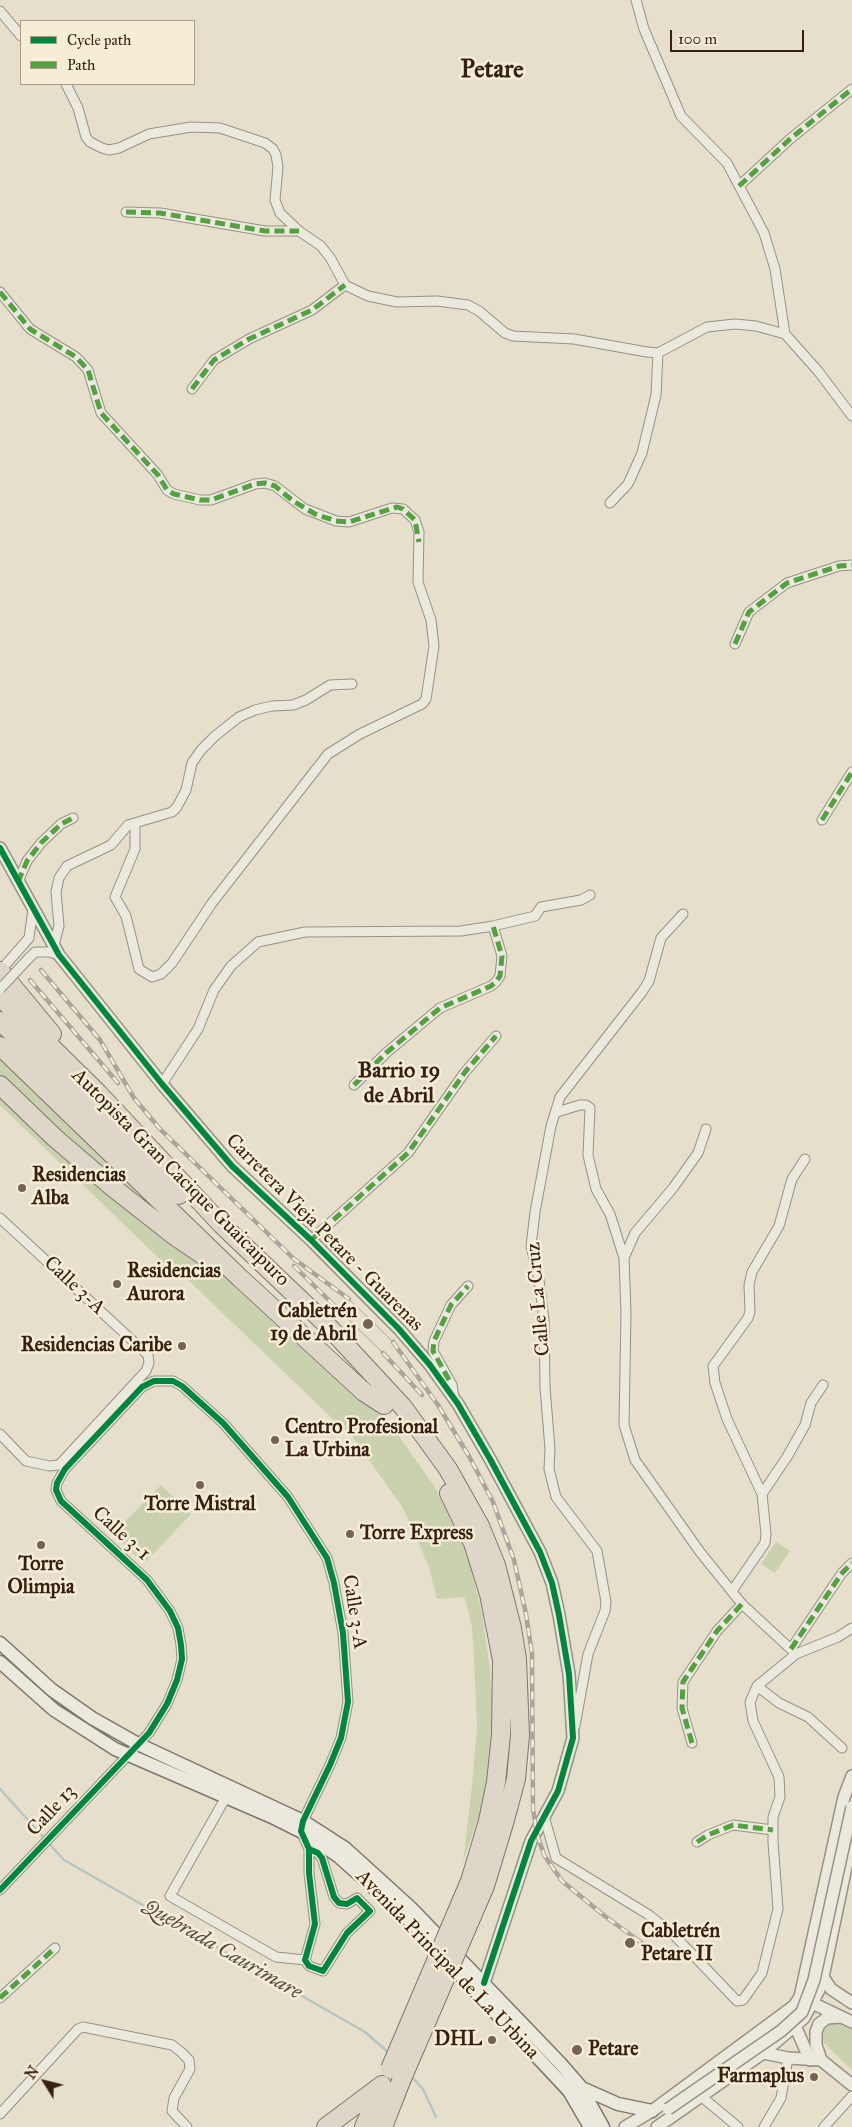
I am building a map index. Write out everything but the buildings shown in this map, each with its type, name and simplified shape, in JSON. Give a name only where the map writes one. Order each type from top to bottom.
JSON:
[{"type":"highway","points":[[0,971],[119,1115]]},
{"type":"highway","name":"Autopista Gran Cacique Guaicaipuro","points":[[0,997],[119,1115],[222,1224],[327,1325],[402,1407],[448,1469],[480,1526],[504,1595],[517,1659],[520,1735],[516,1779],[470,1881],[396,2075],[383,2127]]},
{"type":"highway","name":"Autopista Gran Cacique Guaicaipuro","points":[[0,1021],[258,1275],[325,1337],[424,1452],[452,1498],[472,1543],[490,1594],[502,1660],[504,1701],[496,1782],[497,1821]]},
{"type":"highway","points":[[0,1046],[240,1278],[364,1392],[384,1405]]},
{"type":"highway","points":[[0,1084],[55,1138],[111,1186],[172,1234],[240,1278]]},
{"type":"highway","name":"Autopista Gran Cacique Guaicaipuro","points":[[364,2127],[382,2085],[396,2075]]},
{"type":"highway","points":[[326,2127],[382,2085]]},
{"type":"main road","name":"Avenida Principal de La Urbina","points":[[0,1643],[52,1690],[78,1709],[138,1744],[345,1848],[378,1875],[484,1983],[580,2086],[603,2127]]},
{"type":"main road","name":"Avenida Principal de La Urbina","points":[[0,1662],[54,1710],[128,1755],[226,1797],[302,1826],[403,1914],[578,2103],[590,2127]]},
{"type":"main road","points":[[580,2086],[612,2102],[652,2110]]},
{"type":"main road","points":[[578,2103],[580,2127]]},
{"type":"street","points":[[636,0],[644,29],[681,116],[727,163],[770,250],[781,300],[785,334],[812,364],[852,416]]},
{"type":"street","points":[[0,11],[20,35]]},
{"type":"street","points":[[66,85],[78,108],[86,137],[90,142],[102,148],[109,150],[119,148],[150,134],[192,127],[220,128],[265,143],[273,149],[278,166],[276,207],[299,231],[321,246],[331,259],[345,285],[368,296],[396,302],[437,301],[468,305],[479,311],[504,333],[513,336],[574,339],[658,353],[707,327],[735,324],[756,326],[785,334]]},
{"type":"street","points":[[739,186],[790,139],[852,88]]},
{"type":"street","points":[[126,212],[160,213],[265,231],[299,231]]},
{"type":"street","points":[[192,389],[201,375],[221,356],[249,339],[312,310],[345,285]]},
{"type":"street","points":[[0,292],[30,329],[76,357],[88,370],[92,376],[101,413],[158,475],[167,490],[174,494],[200,500],[211,500],[255,484],[265,483],[275,486],[305,509],[336,521],[349,522],[392,508],[403,509],[415,520],[418,532],[418,582],[431,620],[434,646],[426,699],[422,704],[360,734],[328,754],[300,786],[287,808],[273,822],[212,903],[172,963],[161,974],[152,977],[139,968],[126,916],[115,897],[136,849],[135,823]]},
{"type":"street","points":[[610,503],[628,484],[642,453],[656,395],[658,353]]},
{"type":"street","points":[[735,644],[749,612],[787,583],[839,566],[852,565]]},
{"type":"street","points":[[0,989],[35,952],[57,950],[59,926],[56,892],[59,878],[67,866],[111,845],[128,825],[172,812],[182,801],[196,756],[215,736],[239,717],[272,706],[293,705],[330,686],[352,684]]},
{"type":"street","points":[[822,820],[852,772]]},
{"type":"street","points":[[18,882],[26,861],[41,843],[61,824],[73,818]]},
{"type":"street","name":"Carretera Vieja Petare - Guarenas","points":[[0,848],[57,950],[162,1084],[232,1166],[310,1240],[399,1330],[430,1365],[454,1399],[523,1520],[552,1583],[569,1674],[573,1738],[560,1784],[532,1841],[484,1983]]},
{"type":"street","points":[[162,1084],[198,1029],[214,990],[231,966],[258,942],[305,932],[461,931],[535,916],[541,907],[580,900],[590,895]]},
{"type":"street","points":[[0,971],[30,938],[33,909]]},
{"type":"street","name":"Calle La Cruz","points":[[573,1738],[588,1654],[605,1612],[606,1602],[597,1551],[556,1497],[549,1469],[550,1450],[545,1387],[544,1320],[539,1280],[531,1246],[542,1170],[551,1126],[557,1112],[560,1097],[642,992],[649,981],[661,938],[683,914]]},
{"type":"street","points":[[354,1085],[386,1053],[440,1008],[491,986],[496,982],[500,976],[502,956],[493,926]]},
{"type":"street","points":[[310,1240],[408,1153],[460,1080],[496,1036]]},
{"type":"street","points":[[557,1112],[580,1105],[586,1105],[590,1108],[588,1155],[596,1189],[610,1214],[624,1258],[626,1313],[624,1425],[635,1460],[700,1552],[742,1604],[794,1652]]},
{"type":"street","points":[[624,1258],[635,1233],[673,1188],[698,1153],[706,1128]]},
{"type":"street","points":[[732,1591],[765,1543],[766,1534],[762,1494],[727,1419],[715,1383],[713,1366],[748,1318],[750,1312],[749,1285],[752,1272],[779,1226],[792,1179],[804,1159]]},
{"type":"street","name":"Calle 3-A","points":[[0,1218],[148,1355],[146,1371],[60,1465],[49,1466],[26,1461],[0,1434]]},
{"type":"street","points":[[454,1399],[452,1385],[432,1351],[434,1342],[451,1305],[468,1286]]},
{"type":"street","name":"Calle 3-A","points":[[162,1380],[173,1381],[182,1386],[222,1423],[288,1497],[327,1558],[336,1591],[343,1633],[348,1702],[341,1738],[302,1826]]},
{"type":"street","name":"Calle 3-1","points":[[128,1755],[148,1733],[167,1704],[177,1680],[182,1659],[178,1628],[166,1604],[147,1580],[61,1502],[56,1490],[57,1483],[64,1469],[136,1394],[150,1382],[162,1380]]},
{"type":"street","points":[[762,1494],[787,1458],[805,1425],[811,1403],[823,1385]]},
{"type":"street","points":[[544,1816],[556,1858],[655,1920],[673,1934],[713,1979],[739,2002],[762,1973],[778,1908],[773,1817],[780,1797],[779,1777],[751,1714],[750,1702],[757,1686],[794,1652],[842,1573],[852,1563]]},
{"type":"street","points":[[692,1743],[682,1708],[683,1682],[717,1631],[742,1604]]},
{"type":"street","points":[[794,1652],[838,1637],[852,1628]]},
{"type":"street","points":[[757,1686],[779,1703],[808,1717],[842,1748]]},
{"type":"street","name":"Calle 13","points":[[0,1890],[128,1755]]},
{"type":"street","points":[[625,2127],[652,2110],[787,2013],[800,1997],[844,1796],[852,1776]]},
{"type":"street","points":[[226,1797],[170,1896],[276,1957],[305,1960]]},
{"type":"street","points":[[657,2127],[668,2109],[781,2031],[802,2012],[814,1980],[852,1807]]},
{"type":"street","points":[[697,1842],[708,1835],[733,1825],[773,1830]]},
{"type":"street","points":[[302,1826],[309,1850],[309,1874],[315,1924],[305,1960],[309,1966],[323,1971],[347,1934],[370,1911],[357,1898],[347,1904],[339,1903],[334,1897],[322,1858],[318,1853],[309,1850]]},
{"type":"street","points":[[657,2127],[763,2053],[804,2018],[823,1977],[852,1839]]},
{"type":"street","points":[[0,1998],[55,1948]]},
{"type":"street","points":[[823,1977],[831,1989],[852,2003]]},
{"type":"street","points":[[800,1997],[852,2022]]},
{"type":"street","points":[[787,2013],[816,2060],[852,2085]]},
{"type":"street","points":[[816,2060],[816,2028],[828,2018],[840,2017]]},
{"type":"street","points":[[0,2114],[78,2029],[83,2026],[172,2046],[181,2052],[189,2060],[190,2068],[174,2098],[172,2111],[186,2127]]},
{"type":"street","points":[[763,2053],[788,2058],[816,2060]]},
{"type":"street","points":[[764,2127],[781,2098],[788,2058]]},
{"type":"street","points":[[824,2127],[852,2096]]},
{"type":"street","points":[[702,2097],[738,2127]]},
{"type":"street","points":[[652,2110],[668,2109]]},
{"type":"green space","points":[[0,1055],[195,1239],[122,1190],[0,1078]]},
{"type":"green space","points":[[0,1092],[187,1250],[243,1289],[373,1406],[399,1436],[436,1489],[456,1526],[469,1560],[482,1613],[490,1670],[492,1700],[490,1759],[481,1810],[463,1862],[477,1728],[472,1627],[465,1597],[437,1599],[429,1567],[403,1508],[350,1433],[338,1424],[183,1275],[166,1265],[0,1105]]},
{"type":"green space","points":[[161,1485],[191,1514],[144,1564],[113,1534]]},
{"type":"green space","points":[[776,1542],[790,1551],[775,1573],[761,1564]]},
{"type":"green space","points":[[831,2019],[852,2028],[852,2070],[823,2042],[820,2028]]},
{"type":"waterway","name":"Quebrada Caurimare","points":[[0,1789],[64,1860],[365,2032],[389,2053]]},
{"type":"waterway","name":"Quebrada Caurimare","points":[[410,2075],[423,2089],[436,2117]]},
{"type":"tram line","points":[[349,1299],[393,1342]]},
{"type":"tram line","points":[[339,1310],[383,1353]]},
{"type":"railway","points":[[41,970],[100,1040],[134,1098],[160,1129],[294,1259],[349,1299]]},
{"type":"railway","points":[[30,980],[118,1083]]},
{"type":"railway","points":[[294,1266],[339,1310]]},
{"type":"railway","points":[[393,1342],[438,1405],[470,1458],[493,1502],[514,1560],[526,1614],[532,1654],[533,1809],[537,1834],[544,1855],[562,1881],[606,1917],[653,1951]]},
{"type":"railway","points":[[383,1353],[422,1395]]},
{"type":"marked path","points":[[739,186],[790,139],[852,89]]},
{"type":"marked path","points":[[126,212],[160,213],[265,231],[299,231]]},
{"type":"marked path","points":[[192,389],[214,360],[249,339],[312,310],[345,285]]},
{"type":"marked path","points":[[0,292],[30,329],[76,357],[88,370],[101,413],[158,475],[167,490],[174,494],[200,500],[211,500],[255,484],[265,483],[275,486],[293,501],[315,514],[336,521],[349,522],[397,507],[403,509],[415,520],[419,542]]},
{"type":"marked path","points":[[735,644],[749,612],[787,583],[839,566],[852,565]]},
{"type":"marked path","points":[[822,820],[852,772]]},
{"type":"marked path","points":[[18,882],[27,861],[41,843],[61,824],[73,818]]},
{"type":"marked path","points":[[354,1085],[386,1053],[440,1008],[491,986],[496,982],[500,976],[502,956],[493,926]]},
{"type":"marked path","points":[[311,1240],[408,1153],[465,1072],[496,1036]]},
{"type":"marked path","points":[[449,1380],[433,1351],[434,1341],[451,1305],[468,1286]]},
{"type":"marked path","points":[[791,1649],[842,1573],[852,1563]]},
{"type":"marked path","points":[[692,1743],[682,1708],[683,1682],[717,1631],[742,1604]]},
{"type":"marked path","points":[[697,1842],[708,1835],[733,1825],[773,1830]]},
{"type":"marked path","points":[[0,1998],[55,1948]]},
{"type":"cycle path","points":[[0,848],[59,955],[162,1084],[232,1166],[311,1240],[399,1329],[430,1365],[458,1404],[540,1552],[552,1583],[559,1615],[569,1674],[573,1738],[558,1791],[531,1841],[484,1983]]},
{"type":"cycle path","points":[[0,1890],[149,1733],[167,1704],[177,1680],[182,1659],[181,1645],[178,1628],[170,1611],[147,1580],[61,1501],[56,1490],[57,1483],[65,1469],[142,1387],[154,1381],[173,1381],[182,1386],[223,1423],[288,1497],[327,1558],[334,1583],[343,1633],[348,1702],[341,1738],[303,1821],[301,1831],[309,1849],[309,1873],[315,1924],[305,1960],[309,1966],[323,1971],[347,1933],[370,1911],[357,1898],[347,1904],[339,1903],[334,1897],[322,1858],[318,1853],[309,1849]]},
{"type":"place","name":"Residencias Alba","points":[[22,1188]]},
{"type":"place","name":"Residencias Aurora","points":[[117,1284]]},
{"type":"place","name":"Cabletrén 19 de Abril","points":[[368,1324]]},
{"type":"place","name":"Residencias Caribe","points":[[182,1346]]},
{"type":"place","name":"Centro Profesional La Urbina","points":[[275,1440]]},
{"type":"place","name":"Torre Mistral","points":[[200,1485]]},
{"type":"place","name":"Torre Express","points":[[350,1534]]},
{"type":"place","name":"Torre Olimpia","points":[[41,1545]]},
{"type":"place","name":"Cabletrén Petare II","points":[[630,1943]]},
{"type":"place","name":"DHL","points":[[492,2040]]},
{"type":"place","name":"Petare","points":[[577,2050]]},
{"type":"place","name":"Farmaplus","points":[[814,2077]]},
{"type":"district","name":"Petare","points":[[492,71]]},
{"type":"district","name":"Barrio 19 de Abril","points":[[399,1084]]}]
